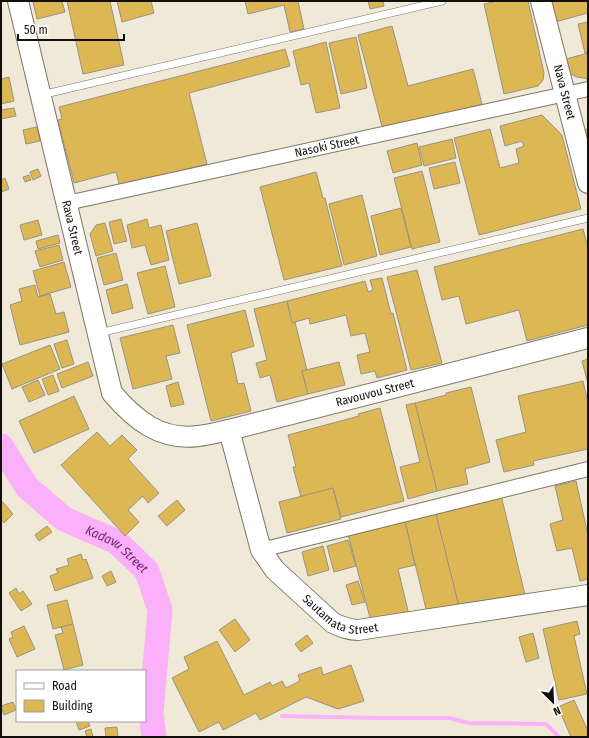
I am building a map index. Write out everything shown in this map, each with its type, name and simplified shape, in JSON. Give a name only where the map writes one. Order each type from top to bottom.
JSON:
[{"type":"main road","name":"Rava Street","points":[[18,1],[112,393],[124,407],[137,418],[147,426],[160,432]]},
{"type":"main road","name":"Nava Street","points":[[541,1],[588,183]]},
{"type":"main road","name":"Ravouvou Street","points":[[160,432],[186,436],[198,436],[229,430],[588,338]]},
{"type":"main road","name":"Sautamata Street","points":[[229,430],[261,550],[275,570],[333,623],[349,630],[358,630],[588,595]]},
{"type":"street","name":"Nasoki Street","points":[[67,203],[588,89]]},
{"type":"street","points":[[261,550],[588,469]]},
{"type":"lane","points":[[40,95],[442,1]]},
{"type":"lane","points":[[98,333],[588,218]]},
{"type":"building","points":[[33,1],[62,1],[65,12],[37,19]]},
{"type":"building","points":[[67,1],[110,1],[124,65],[83,74]]},
{"type":"building","points":[[117,1],[151,1],[154,13],[122,22]]},
{"type":"building","points":[[245,1],[298,1],[304,29],[290,32],[284,5],[248,14]]},
{"type":"building","points":[[368,1],[383,1],[384,6],[370,9]]},
{"type":"building","points":[[497,1],[528,1],[544,73],[543,80],[538,86],[504,94],[484,4]]},
{"type":"building","points":[[549,1],[588,1],[588,13],[555,22]]},
{"type":"building","points":[[588,22],[588,52],[585,53],[578,24]]},
{"type":"building","points":[[392,26],[408,86],[473,69],[482,104],[383,130],[358,35]]},
{"type":"building","points":[[356,37],[367,88],[341,94],[329,43]]},
{"type":"building","points":[[326,42],[340,108],[316,113],[309,83],[301,85],[293,51]]},
{"type":"building","points":[[285,49],[290,66],[189,93],[207,164],[120,187],[116,172],[74,183],[58,120],[62,119],[59,107]]},
{"type":"building","points":[[588,53],[588,79],[577,77],[569,73],[566,59]]},
{"type":"building","points":[[9,77],[14,101],[1,104],[1,79]]},
{"type":"building","points":[[14,108],[16,116],[1,119],[1,110]]},
{"type":"building","points":[[542,115],[562,135],[581,209],[479,235],[454,138],[490,129],[500,168],[519,163],[516,149],[524,146],[522,141],[505,146],[500,126]]},
{"type":"building","points":[[37,127],[40,141],[26,144],[23,130]]},
{"type":"building","points":[[588,129],[588,149],[583,130]]},
{"type":"building","points":[[452,139],[456,158],[424,166],[419,147]]},
{"type":"building","points":[[417,143],[422,165],[393,173],[387,151]]},
{"type":"building","points":[[455,162],[460,183],[434,189],[429,168]]},
{"type":"building","points":[[38,169],[41,176],[33,180],[30,172]]},
{"type":"building","points":[[422,171],[440,242],[412,249],[394,178]]},
{"type":"building","points":[[316,172],[323,198],[325,198],[342,266],[284,280],[260,187]]},
{"type":"building","points":[[29,175],[31,180],[25,182],[23,177]]},
{"type":"building","points":[[5,178],[9,189],[1,192],[1,180]]},
{"type":"building","points":[[362,195],[377,256],[344,265],[329,204]]},
{"type":"building","points":[[401,208],[411,247],[380,255],[371,216]]},
{"type":"building","points":[[121,219],[127,241],[114,244],[109,222]]},
{"type":"building","points":[[147,219],[149,228],[161,225],[169,260],[151,265],[145,245],[132,248],[127,225]]},
{"type":"building","points":[[38,220],[42,235],[24,240],[20,225]]},
{"type":"building","points":[[105,223],[113,251],[96,256],[90,234],[96,225]]},
{"type":"building","points":[[197,223],[211,276],[179,284],[166,231]]},
{"type":"building","points":[[583,229],[588,248],[588,325],[527,341],[519,310],[466,324],[459,296],[442,300],[434,267]]},
{"type":"building","points":[[58,235],[60,243],[38,249],[36,241]]},
{"type":"building","points":[[59,245],[63,260],[40,267],[35,251]]},
{"type":"building","points":[[116,253],[123,280],[104,285],[97,258]]},
{"type":"building","points":[[64,262],[71,287],[40,296],[33,271]]},
{"type":"building","points":[[165,266],[175,307],[148,314],[137,273]]},
{"type":"building","points":[[417,270],[442,363],[411,370],[387,277]]},
{"type":"building","points":[[382,278],[391,314],[393,313],[407,370],[377,378],[375,371],[361,374],[357,355],[370,352],[365,333],[351,336],[346,315],[310,324],[309,318],[292,323],[287,301],[365,281],[368,292],[373,290],[370,280]]},
{"type":"building","points":[[127,284],[133,308],[112,314],[106,290]]},
{"type":"building","points":[[35,285],[38,297],[50,294],[56,314],[64,312],[69,332],[20,345],[10,305],[22,301],[19,289]]},
{"type":"building","points":[[287,301],[292,323],[295,322],[307,370],[302,371],[308,394],[277,402],[270,375],[260,378],[256,363],[267,360],[254,309]]},
{"type":"building","points":[[245,310],[254,346],[231,353],[238,384],[244,383],[251,411],[211,421],[187,325]]},
{"type":"building","points":[[173,325],[180,353],[166,356],[172,379],[133,389],[120,338]]},
{"type":"building","points":[[67,340],[74,364],[62,368],[54,344]]},
{"type":"building","points":[[50,345],[60,369],[12,389],[2,364]]},
{"type":"building","points":[[588,359],[588,384],[582,361]]},
{"type":"building","points":[[88,362],[93,376],[62,388],[57,374]]},
{"type":"building","points":[[339,362],[345,385],[308,394],[302,371]]},
{"type":"building","points":[[53,375],[59,391],[48,395],[42,379]]},
{"type":"building","points":[[38,380],[45,395],[29,402],[22,387]]},
{"type":"building","points":[[583,381],[588,403],[588,449],[533,461],[534,465],[504,472],[496,440],[526,432],[518,396]]},
{"type":"building","points":[[178,382],[184,404],[171,407],[166,386]]},
{"type":"building","points":[[471,387],[490,462],[465,469],[468,484],[437,491],[415,403]]},
{"type":"building","points":[[74,396],[89,429],[34,453],[19,421]]},
{"type":"building","points":[[415,403],[437,491],[408,499],[400,467],[420,462],[406,405]]},
{"type":"building","points":[[380,408],[404,501],[341,517],[333,488],[301,497],[293,467],[296,467],[288,435],[359,416],[358,414]]},
{"type":"building","points":[[97,432],[110,446],[122,435],[137,450],[128,459],[159,493],[148,503],[143,496],[128,510],[139,522],[125,536],[61,465]]},
{"type":"building","points":[[576,481],[588,535],[588,579],[580,581],[572,548],[557,551],[550,524],[563,520],[555,486]]},
{"type":"building","points":[[333,488],[341,519],[287,533],[279,502]]},
{"type":"building","points":[[501,495],[525,595],[460,611],[435,511]]},
{"type":"building","points":[[1,500],[13,514],[4,523],[1,519]]},
{"type":"building","points":[[177,500],[185,510],[167,526],[158,516]]},
{"type":"building","points":[[435,510],[460,611],[427,613],[404,518]]},
{"type":"building","points":[[405,521],[415,565],[398,569],[409,615],[370,618],[348,534]]},
{"type":"building","points":[[47,526],[52,532],[39,541],[35,535]]},
{"type":"building","points":[[348,540],[356,566],[334,572],[327,546]]},
{"type":"building","points":[[323,546],[329,570],[308,576],[302,552]]},
{"type":"building","points":[[81,554],[83,560],[86,559],[93,578],[55,591],[50,576],[58,573],[56,569],[69,565],[67,559]]},
{"type":"building","points":[[111,571],[116,582],[107,586],[102,576]]},
{"type":"building","points":[[358,581],[365,602],[352,605],[346,585]]},
{"type":"building","points":[[16,588],[19,594],[23,591],[32,604],[21,611],[9,593]]},
{"type":"building","points":[[67,600],[73,624],[53,629],[47,605]]},
{"type":"building","points":[[235,619],[250,640],[235,652],[219,630]]},
{"type":"building","points":[[577,621],[580,634],[574,636],[587,694],[559,700],[543,629]]},
{"type":"building","points":[[73,624],[83,665],[64,670],[55,635],[63,633],[61,627]]},
{"type":"building","points":[[24,626],[35,649],[17,657],[9,639],[13,637],[11,632]]},
{"type":"building","points":[[533,633],[539,658],[526,662],[519,637]]},
{"type":"building","points":[[307,635],[313,643],[301,652],[295,644]]},
{"type":"building","points":[[217,641],[244,695],[270,682],[272,686],[282,681],[286,688],[300,681],[298,675],[321,667],[323,675],[351,665],[364,701],[338,709],[306,697],[260,720],[256,713],[223,730],[219,722],[199,732],[172,678],[189,669],[184,657]]},
{"type":"building","points":[[574,700],[588,731],[588,737],[571,737],[558,707]]},
{"type":"building","points":[[13,702],[16,710],[4,715],[1,706]]},
{"type":"building","points":[[76,722],[88,722],[90,726],[79,730]]},
{"type":"building","points":[[117,727],[118,737],[106,737],[105,728]]},
{"type":"building","points":[[91,729],[93,737],[87,737],[85,731]]},
{"type":"waterway","name":"Kadavu Street","points":[[1,446],[27,487],[64,519],[117,542],[147,571],[160,610],[151,713],[154,737]]},
{"type":"waterway","points":[[282,716],[449,718],[469,723],[546,724],[559,737]]}]
